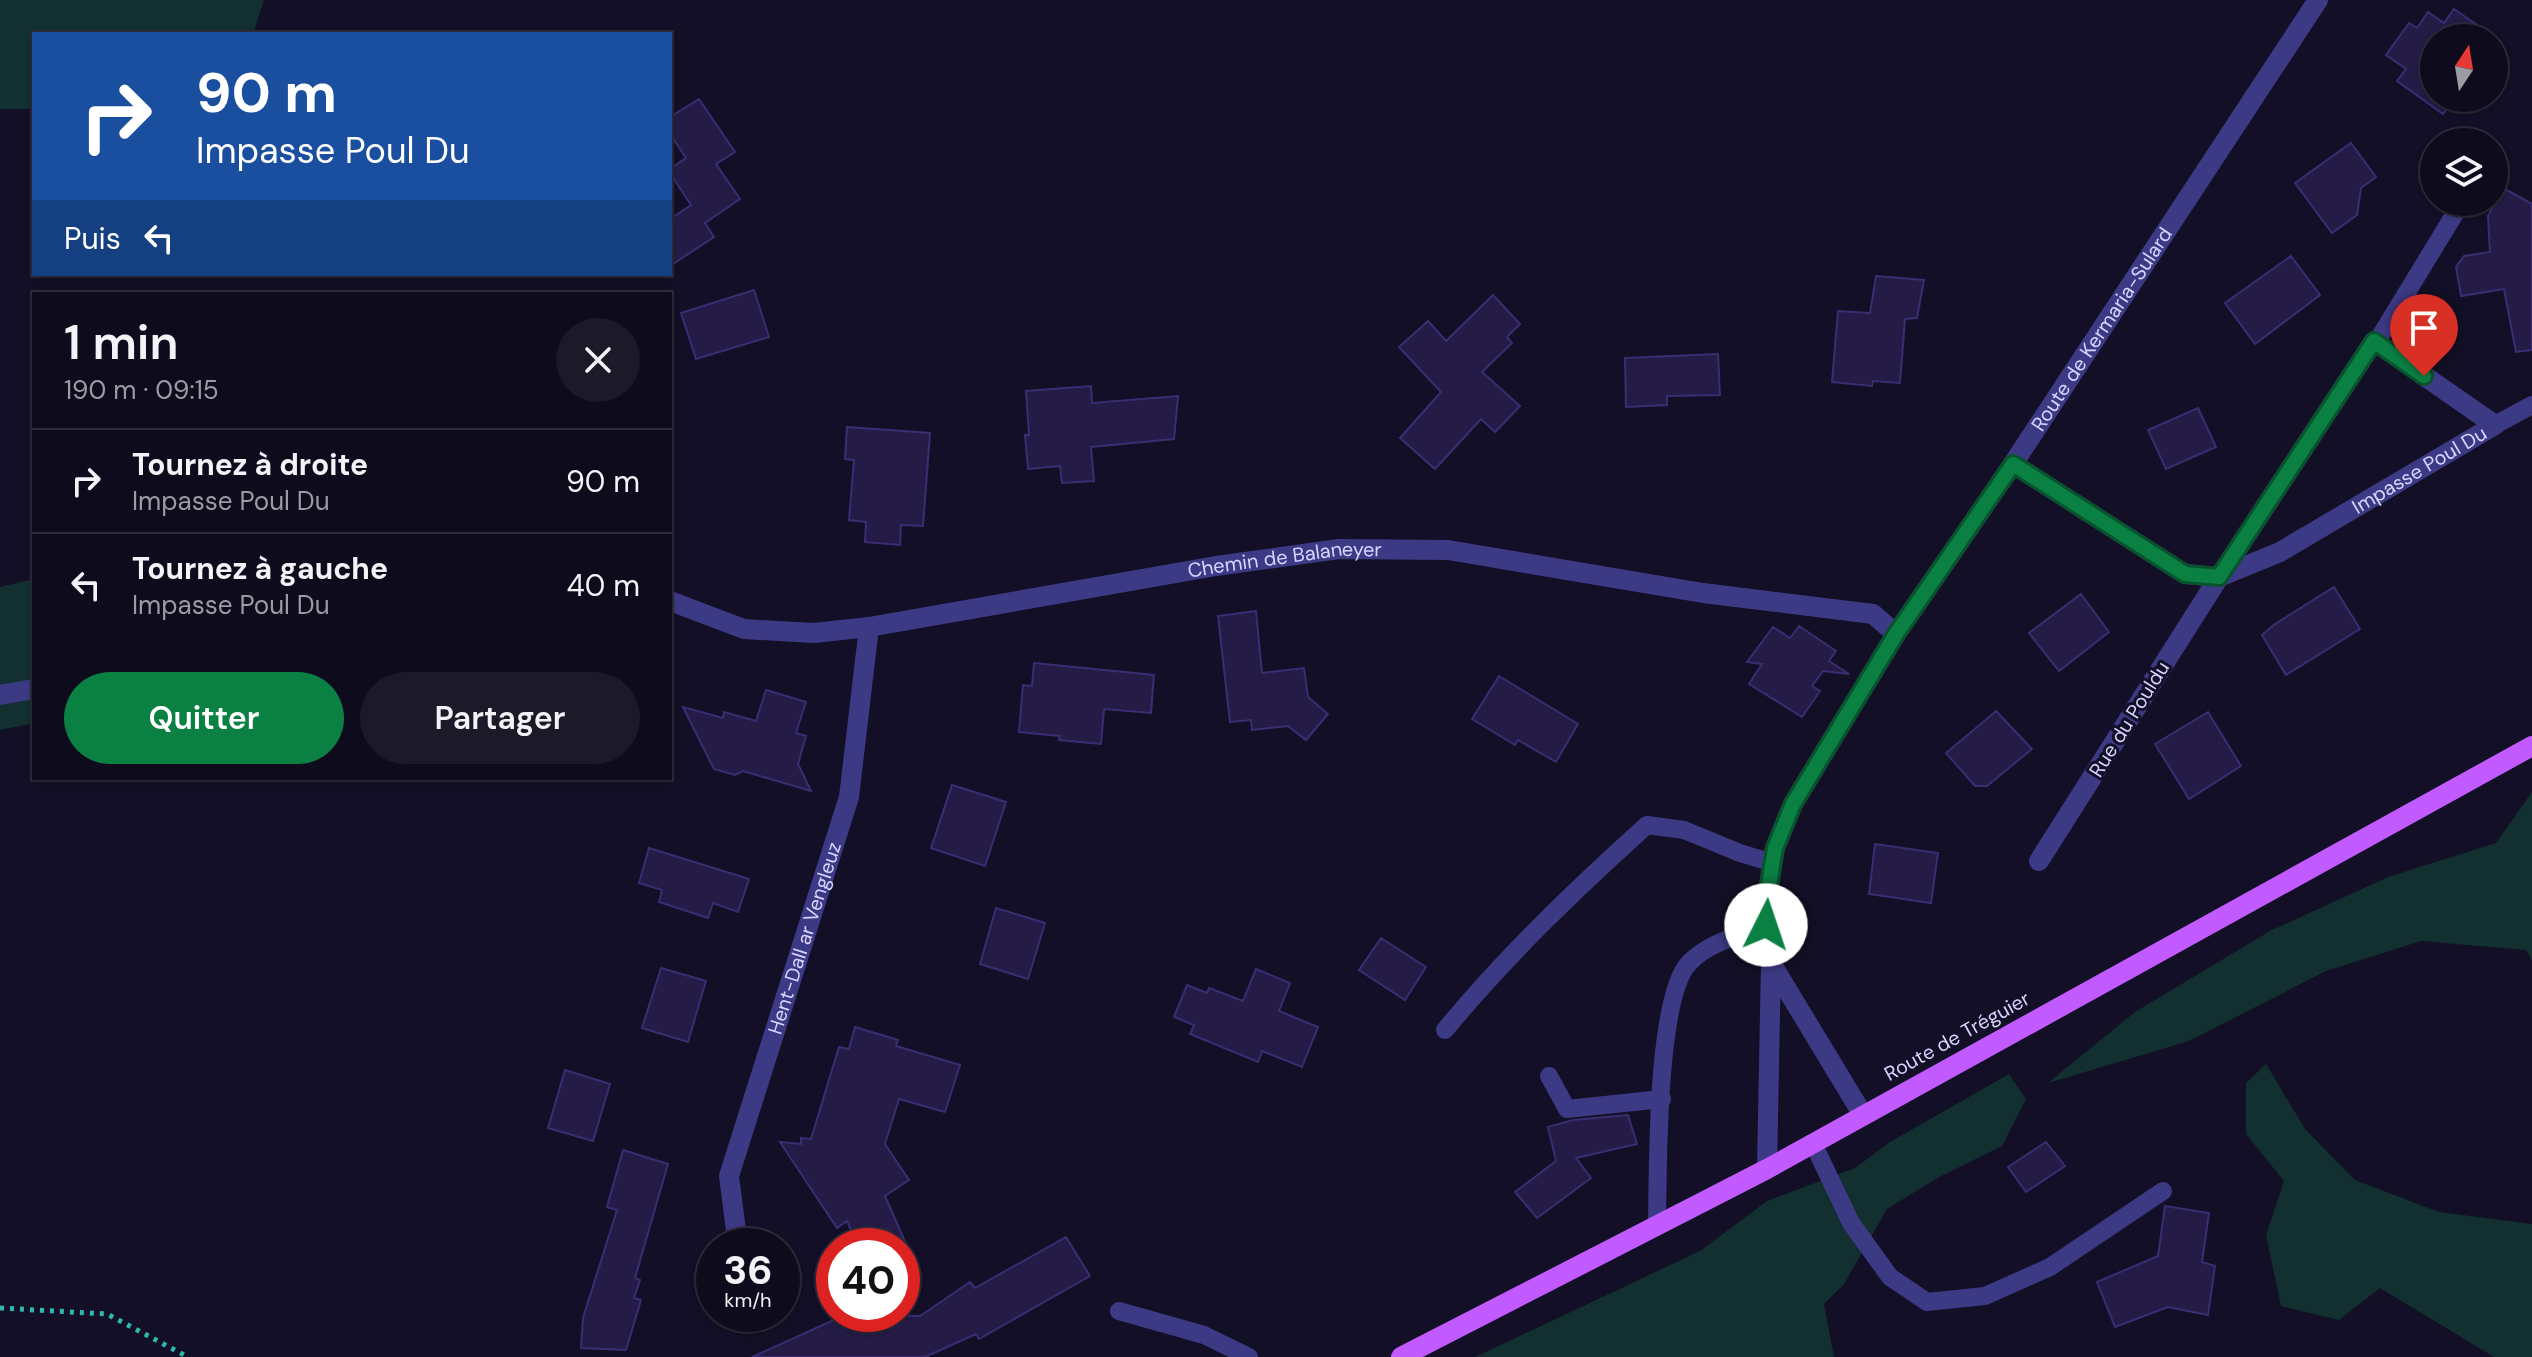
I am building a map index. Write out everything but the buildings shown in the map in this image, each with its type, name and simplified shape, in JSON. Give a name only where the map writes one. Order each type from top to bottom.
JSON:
[{"type":"main road","name":"Route de Tréguier","points":[[1401,1357],[1767,1169],[2532,746]]},
{"type":"street","name":"Route de Kermaria-Sulard","points":[[1767,1169],[1771,963],[1766,925],[1775,848],[1793,804],[1896,634],[2013,464],[2318,0]]},
{"type":"street","points":[[2013,464],[2185,574],[2219,577],[2374,341],[2376,343]]},
{"type":"street","name":"Impasse Poul Du","points":[[2219,577],[2280,552],[2495,425],[2376,343]]},
{"type":"street","name":"Chemin de Balaneyer","points":[[672,602],[744,629],[814,633],[869,627],[1216,566],[1339,549],[1448,550],[1703,593],[1873,614],[1896,634]]},
{"type":"street","name":"Rue du Pouldu","points":[[2039,861],[2219,577]]},
{"type":"street","name":"Hent-Dall ar Vengleuz","points":[[736,1228],[729,1176],[849,797],[869,627]]},
{"type":"street","points":[[0,695],[32,689]]},
{"type":"street","points":[[1771,963],[1863,1115]]},
{"type":"lane","points":[[2376,343],[2453,216]]},
{"type":"lane","points":[[2495,425],[2532,405]]},
{"type":"lane","points":[[1445,1030],[1488,977],[1647,825],[1684,830],[1773,863]]},
{"type":"lane","points":[[1657,1224],[1665,1042],[1673,998],[1688,964],[1715,945],[1766,925]]},
{"type":"lane","points":[[1549,1076],[1567,1109],[1662,1099]]},
{"type":"lane","points":[[1813,1143],[1851,1223],[1890,1277],[1927,1302],[1985,1296],[2050,1267],[2163,1191]]},
{"type":"lane","points":[[1119,1311],[1204,1335],[1249,1357]]},
{"type":"path","points":[[0,1308],[107,1314],[188,1357]]},
{"type":"green space","points":[[0,0],[264,0],[254,32],[32,32],[32,109],[0,109]]},
{"type":"green space","points":[[32,579],[32,723],[0,730],[0,587]]},
{"type":"green space","points":[[2532,792],[2532,961],[2526,950],[2421,941],[2326,971],[2189,1041],[2048,1083],[2135,1012],[2270,931],[2388,877],[2496,843]]},
{"type":"green space","points":[[2266,1064],[2305,1129],[2355,1180],[2439,1212],[2532,1224],[2532,1357],[2494,1357],[2380,1288],[2339,1320],[2281,1306],[2266,1235],[2284,1181],[2246,1134],[2246,1083]]},
{"type":"green space","points":[[2009,1074],[2026,1099],[2002,1146],[1939,1177],[1887,1209],[1844,1284],[1824,1304],[1834,1357],[1475,1357],[1700,1251],[1767,1201],[1855,1168],[1890,1142]]},
{"type":"route","points":[[1766,925],[1775,848],[1793,804],[1896,634],[2013,464],[2185,574],[2219,577],[2374,341],[2424,376]]}]
